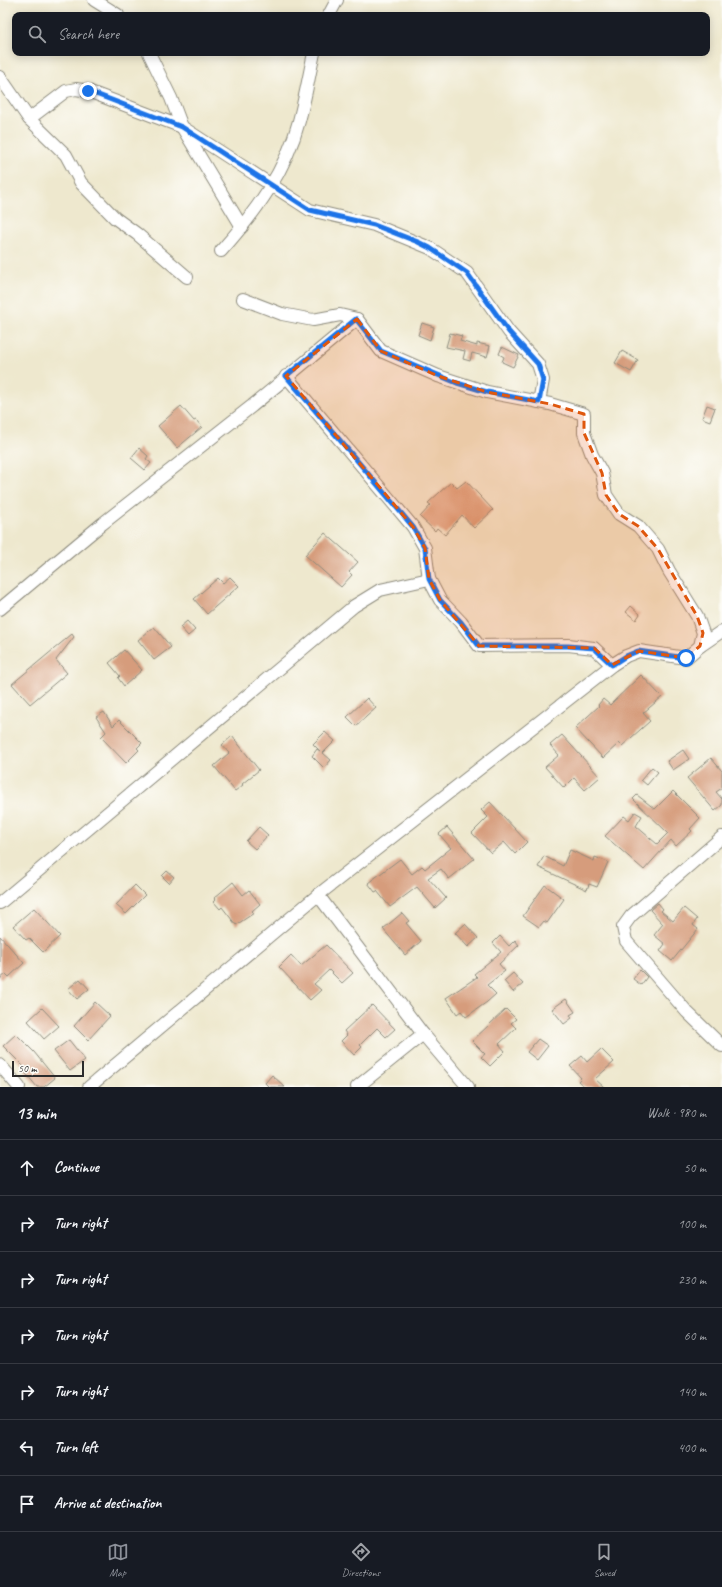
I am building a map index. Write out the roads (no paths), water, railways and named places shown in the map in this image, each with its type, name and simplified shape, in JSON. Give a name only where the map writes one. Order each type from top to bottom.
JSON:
[{"type":"street","points":[[94,0],[113,12]]},
{"type":"street","points":[[331,12],[337,0]]},
{"type":"street","points":[[150,56],[171,98],[182,127],[242,227]]},
{"type":"street","points":[[221,251],[242,227],[272,185],[291,145],[299,122],[313,56]]},
{"type":"street","points":[[0,77],[29,119],[66,155],[81,183],[110,214],[138,234],[187,277]]},
{"type":"street","points":[[29,119],[66,91],[88,91],[182,127],[310,210],[374,225],[430,248],[467,273],[509,332],[538,364],[543,380],[539,402]]},
{"type":"street","points":[[243,299],[282,314],[314,320],[340,315],[356,319],[381,351],[457,383],[487,392],[564,407],[584,414],[584,433],[592,455],[602,473],[606,495],[619,514],[638,526],[658,549],[669,571],[696,616],[703,633],[700,646]]},
{"type":"street","points":[[0,609],[102,524],[252,406],[356,319]]},
{"type":"street","points":[[286,376],[413,527],[425,548],[429,579],[440,600],[461,622],[479,646],[568,646],[594,648],[612,665]]},
{"type":"street","points":[[0,903],[354,606],[380,590],[429,579]]},
{"type":"street","points":[[89,1087],[318,895],[612,665],[626,656],[638,651],[686,658],[700,646],[722,631]]},
{"type":"street","points":[[722,837],[632,916],[623,927],[626,941],[687,1012],[722,1046]]},
{"type":"street","points":[[318,895],[423,1034],[468,1087]]},
{"type":"street","points":[[357,1087],[423,1034]]},
{"type":"street","points":[[0,1065],[19,1087]]}]
